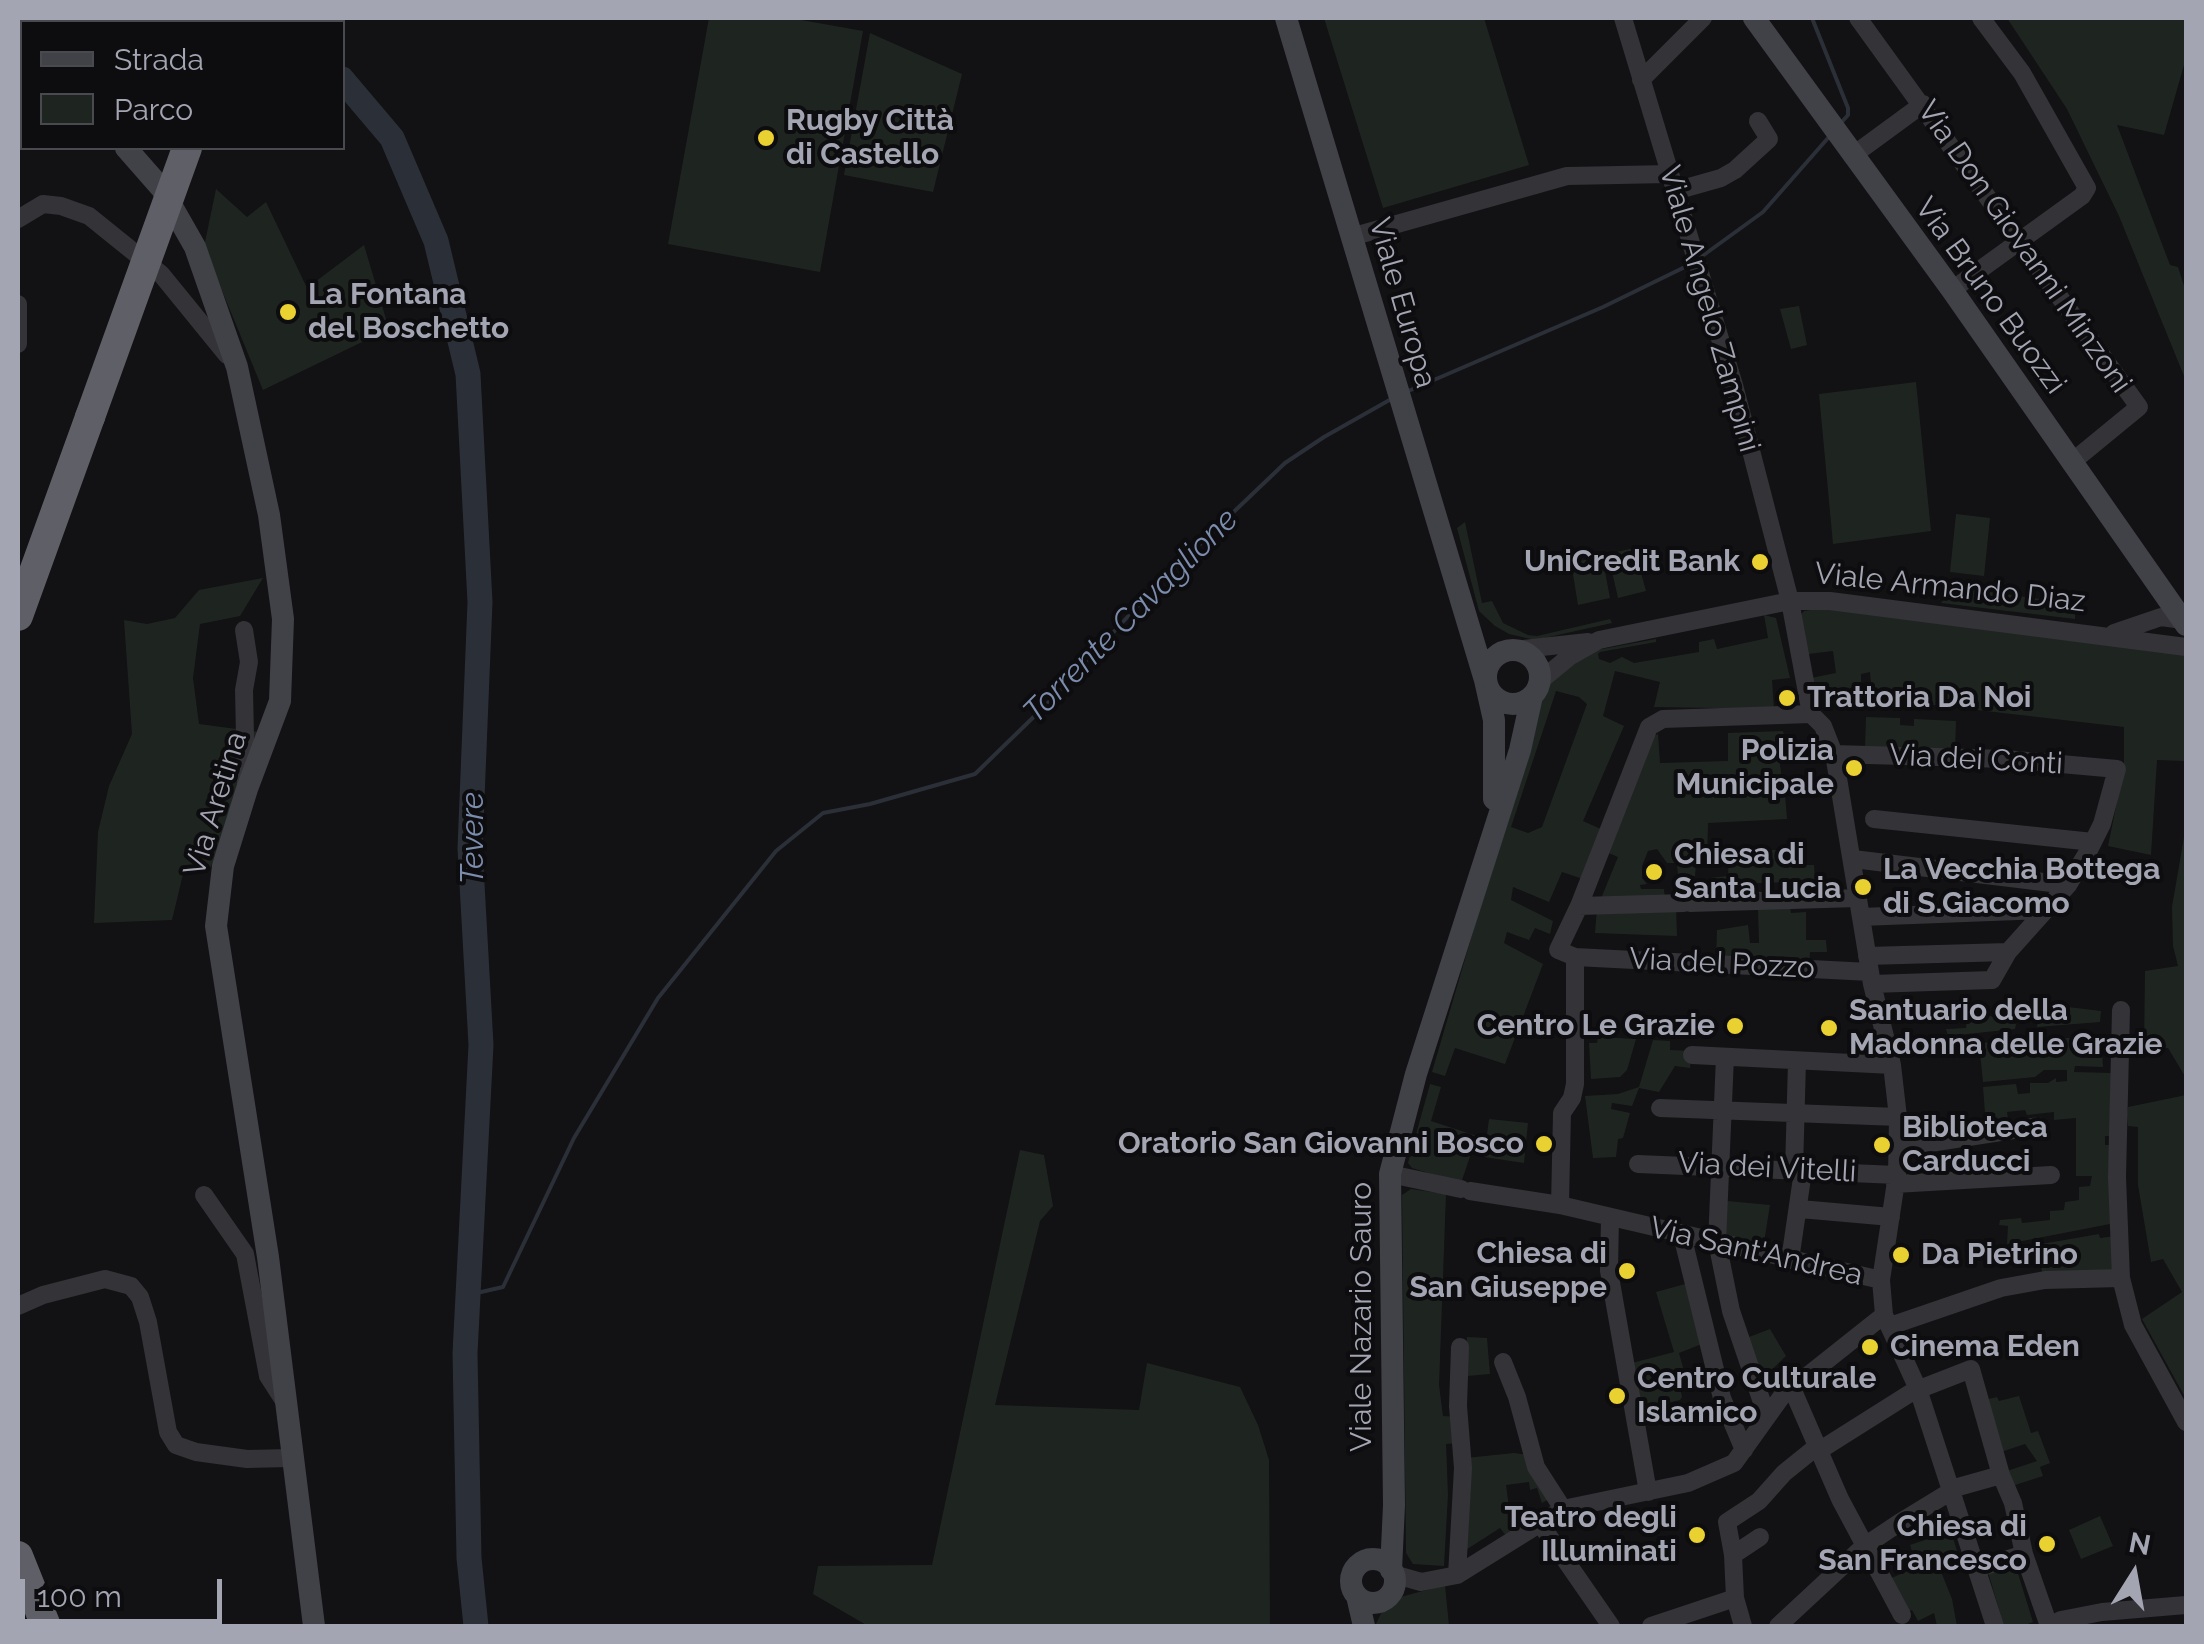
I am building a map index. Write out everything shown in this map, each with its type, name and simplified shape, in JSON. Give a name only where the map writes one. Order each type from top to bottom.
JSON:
[{"type":"highway","points":[[18,616],[169,150]]},
{"type":"highway","points":[[18,576],[186,150]]},
{"type":"highway","points":[[18,1556],[46,1626]]},
{"type":"highway","points":[[18,1604],[26,1626]]},
{"type":"main road","name":"Viale Europa","points":[[1286,18],[1460,606]]},
{"type":"main road","name":"Via Bruno Buozzi","points":[[1754,18],[2180,610]]},
{"type":"main road","name":"Via Aretina","points":[[128,150],[162,189],[195,248],[237,368],[269,516],[283,619],[280,701],[223,866],[216,926],[268,1257],[314,1626]]},
{"type":"main road","points":[[1460,606],[1474,626],[1534,660],[1536,689],[1517,704],[1492,696],[1485,680],[1493,658],[1511,650]]},
{"type":"main road","name":"Viale Nazario Sauro","points":[[1460,606],[1494,720],[1496,751],[1490,838]]},
{"type":"main road","name":"Viale Nazario Sauro","points":[[1392,1572],[1390,1174],[1416,1074],[1536,689]]},
{"type":"main road","points":[[1364,1626],[1351,1578],[1374,1551],[1394,1517]]},
{"type":"main road","points":[[1363,1561],[1378,1560],[1392,1572],[1394,1587],[1372,1626]]},
{"type":"main road","points":[[1357,1596],[1372,1603],[1384,1600]]},
{"type":"street","name":"Viale Angelo Zampini","points":[[1623,18],[1734,385],[1790,601],[1812,714],[1823,726],[1861,818],[1853,859],[1870,970],[1892,1065],[1898,1117],[1896,1179],[1881,1280],[1887,1321],[1918,1389],[1995,1626]]},
{"type":"street","points":[[1641,80],[1703,18]]},
{"type":"street","name":"Via Don Giovanni Minzoni","points":[[1858,18],[2139,408],[2072,462]]},
{"type":"street","points":[[1952,290],[2082,196],[2087,188],[2022,73],[1981,18]]},
{"type":"street","points":[[1847,149],[1923,104]]},
{"type":"street","points":[[1351,237],[1567,176],[1672,183],[1722,178],[1769,138],[1758,121]]},
{"type":"street","points":[[18,218],[43,204],[89,216],[161,274],[237,368]]},
{"type":"street","points":[[18,304],[18,344]]},
{"type":"street","name":"Viale Armando Diaz","points":[[1790,601],[1830,600],[2156,640],[2186,647]]},
{"type":"street","points":[[1511,650],[1598,640],[1790,601]]},
{"type":"street","points":[[2104,635],[2129,630],[2152,619],[2163,606],[2180,610],[2156,640]]},
{"type":"street","points":[[244,630],[249,662],[244,690],[247,790]]},
{"type":"street","points":[[1536,689],[1569,657],[1598,640]]},
{"type":"street","points":[[1560,1205],[1562,1114],[1576,1084],[1575,957],[1558,950],[1649,727],[1655,722],[1812,714]]},
{"type":"street","name":"Via dei Conti","points":[[1834,754],[2004,759],[2117,769],[2094,842]]},
{"type":"street","points":[[1861,818],[2094,842],[2068,885],[2008,952],[1992,980],[1870,970]]},
{"type":"street","points":[[1853,859],[2068,885]]},
{"type":"street","points":[[1579,906],[1687,903],[2044,910]]},
{"type":"street","points":[[1870,970],[2008,952]]},
{"type":"street","name":"Via del Pozzo","points":[[1575,957],[1870,970]]},
{"type":"street","points":[[2121,1010],[2117,1177],[2120,1278],[2133,1324],[2186,1422]]},
{"type":"street","points":[[1692,1055],[1892,1065]]},
{"type":"street","points":[[1725,1057],[1717,1242],[1731,1311],[1766,1414]]},
{"type":"street","points":[[1790,1260],[1800,1209],[1796,1061]]},
{"type":"street","points":[[1660,1108],[1898,1117]]},
{"type":"street","points":[[1898,1148],[2038,1126]]},
{"type":"street","name":"Via dei Vitelli","points":[[1638,1164],[1896,1179],[2051,1175]]},
{"type":"street","name":"Via Sant'Andrea","points":[[1390,1174],[1560,1205],[1881,1280]]},
{"type":"street","points":[[204,1196],[245,1254],[268,1376],[285,1401]]},
{"type":"street","points":[[1800,1209],[1891,1217]]},
{"type":"street","points":[[1610,1218],[1610,1271],[1648,1492]]},
{"type":"street","points":[[1682,1234],[1722,1398],[1744,1450]]},
{"type":"street","points":[[1392,1572],[1421,1582],[1457,1575],[1564,1509],[1688,1483],[1734,1464],[1766,1414],[1791,1386],[1887,1321],[2002,1288],[2045,1280],[2120,1278]]},
{"type":"street","points":[[18,1306],[42,1295],[105,1279],[132,1286],[148,1322],[168,1432],[176,1445],[247,1459],[291,1458]]},
{"type":"street","points":[[1457,1575],[1464,1468],[1458,1406],[1460,1346]]},
{"type":"street","points":[[1503,1362],[1536,1467],[1564,1509]]},
{"type":"street","points":[[1743,1626],[1735,1598],[1727,1522],[1759,1501],[1784,1473],[1868,1417],[1918,1389],[1970,1369],[2049,1626],[2102,1612],[2186,1604]]},
{"type":"street","points":[[1791,1386],[1816,1450],[1904,1620]]},
{"type":"street","points":[[1778,1626],[1864,1547],[1950,1490],[2001,1474]]},
{"type":"street","points":[[1539,1522],[1611,1626]]},
{"type":"street","points":[[1733,1554],[1760,1538]]},
{"type":"street","points":[[1979,1568],[2024,1554]]},
{"type":"street","points":[[1652,1626],[1735,1598]]},
{"type":"green space","name":"Rugby Città di Castello","points":[[709,18],[790,18],[863,31],[820,272],[668,244]]},
{"type":"green space","points":[[1324,18],[1484,18],[1529,165],[1383,208]]},
{"type":"green space","points":[[2007,18],[2186,18],[2186,58],[2164,135],[2117,125],[2170,265],[2178,267],[2186,292],[2186,381],[2119,216],[2067,109]]},
{"type":"green space","points":[[870,33],[962,74],[933,192],[844,175]]},
{"type":"green space","points":[[216,189],[247,217],[266,202],[307,288],[364,245],[389,329],[263,390],[204,247]]},
{"type":"green space","points":[[1799,306],[1807,345],[1791,349],[1780,309]]},
{"type":"green space","points":[[1916,382],[1931,531],[1833,544],[1819,394]]},
{"type":"green space","points":[[1956,514],[1990,518],[1984,576],[1950,572]]},
{"type":"green space","points":[[1465,522],[1482,603],[1492,601],[1503,623],[1537,636],[1610,619],[1612,623],[1535,640],[1495,626],[1479,611],[1457,528]]},
{"type":"green space","points":[[1634,548],[1646,591],[1618,598],[1608,554]]},
{"type":"green space","points":[[1602,556],[1610,598],[1578,605],[1572,568],[1580,561]]},
{"type":"green space","points":[[263,578],[240,616],[200,624],[193,678],[199,724],[259,732],[211,867],[184,870],[172,920],[94,923],[98,832],[109,786],[132,734],[124,620],[147,624],[175,618],[199,590]]},
{"type":"green space","points":[[1952,589],[2075,604],[2075,619],[1941,603]]},
{"type":"green space","points":[[1823,608],[2186,653],[2186,761],[2157,760],[2151,855],[2108,846],[2124,768],[2124,727],[1934,705],[1873,708],[1870,672],[1861,674],[1861,707],[1818,707],[1811,678],[1836,673],[1833,651],[1808,654],[1799,617],[1804,611]]},
{"type":"green space","points":[[1764,615],[1776,618],[1790,678],[1772,680],[1774,709],[1654,707],[1660,682],[1615,671],[1603,716],[1624,726],[1583,821],[1603,830],[1583,879],[1562,872],[1549,902],[1513,887],[1511,900],[1553,921],[1550,934],[1535,928],[1529,940],[1507,932],[1504,943],[1543,964],[1505,1064],[1455,1048],[1445,1076],[1432,1072],[1544,689],[1555,675],[1586,652],[1656,639],[1598,654],[1599,659],[1610,663],[1622,657],[1634,663],[1699,652],[1699,642],[1714,639],[1717,649],[1768,638]],"holes":[[[1556,691],[1579,697],[1587,704],[1542,827],[1528,833],[1511,827]]]},
{"type":"green space","points":[[1866,717],[1900,718],[1900,725],[1914,726],[1914,719],[1956,721],[1955,751],[1865,748]]},
{"type":"green space","points":[[1783,731],[1787,747],[1778,750],[1783,787],[1777,788],[1778,795],[1785,794],[1787,819],[1708,823],[1707,865],[1696,865],[1695,876],[1678,876],[1677,863],[1667,863],[1657,849],[1648,851],[1642,866],[1642,878],[1647,884],[1640,885],[1641,889],[1664,889],[1665,900],[1600,901],[1618,857],[1606,852],[1650,738],[1658,734],[1660,763],[1728,761],[1728,733]]},
{"type":"green space","points":[[2186,825],[2186,1078],[2168,1048],[2144,1048],[2145,971],[2178,966],[2172,907]]},
{"type":"green space","points":[[1793,849],[1796,865],[1814,865],[1815,881],[1710,885],[1710,878],[1728,876],[1729,852]]},
{"type":"green space","points":[[1676,906],[1677,936],[1595,933],[1597,908]]},
{"type":"green space","points":[[1790,906],[1791,913],[1806,912],[1806,940],[1826,940],[1827,952],[1810,952],[1809,965],[1716,960],[1717,930],[1748,925],[1750,943],[1759,943],[1758,909]]},
{"type":"green space","points":[[2051,1005],[2101,1011],[2100,1022],[2037,1027],[2038,1021],[2048,1022]]},
{"type":"green space","points":[[1968,1013],[2016,1024],[2015,1029],[1948,1036],[1946,1029],[1966,1028]]},
{"type":"green space","points":[[2101,1036],[2103,1067],[2075,1066],[2074,1072],[2112,1073],[2110,1136],[2105,1136],[2105,1145],[2110,1145],[2115,1223],[2007,1244],[2008,1226],[1999,1225],[2000,1220],[2050,1220],[2050,1211],[2064,1210],[2065,1202],[2079,1200],[2079,1187],[2090,1186],[2092,1176],[2076,1176],[2076,1118],[2054,1120],[2054,1112],[2027,1115],[2025,1110],[2007,1112],[2008,1118],[1996,1120],[1995,1113],[1985,1113],[1983,1087],[2016,1084],[2018,1094],[2030,1093],[2030,1083],[2048,1083],[2056,1078],[2056,1082],[2067,1081],[2067,1070],[2044,1070],[2035,1077],[1983,1082],[1979,1043]]},
{"type":"green space","points":[[1598,1037],[1636,1039],[1627,1070],[1620,1077],[1591,1079],[1589,1043],[1597,1043]]},
{"type":"green space","points":[[1653,1040],[1670,1041],[1670,1050],[1692,1051],[1690,1068],[1675,1066],[1659,1092],[1639,1088],[1632,1106],[1612,1103],[1611,1109],[1630,1113],[1623,1138],[1618,1139],[1616,1157],[1593,1158],[1585,1096],[1618,1094],[1639,1087]]},
{"type":"green space","points":[[1430,1084],[1441,1087],[1431,1121],[1477,1136],[1461,1183],[1412,1168],[1408,1163]]},
{"type":"green space","points":[[2186,1095],[2186,1399],[2142,1319],[2182,1292],[2163,1259],[2151,1262],[2138,1185],[2138,1127],[2128,1126],[2127,1114],[2128,1107]]},
{"type":"green space","points":[[1489,1119],[1528,1123],[1524,1163],[1484,1157]]},
{"type":"green space","points":[[1020,1150],[1044,1155],[1053,1206],[1040,1221],[995,1405],[1139,1410],[1147,1363],[1240,1387],[1269,1460],[1270,1626],[868,1626],[813,1594],[818,1566],[932,1565]]},
{"type":"green space","points":[[1411,1189],[1446,1194],[1439,1385],[1443,1416],[1456,1417],[1458,1443],[1446,1444],[1444,1566],[1413,1564],[1406,1553],[1402,1195]]},
{"type":"green space","points":[[1727,1201],[1770,1205],[1763,1249],[1724,1239]]},
{"type":"green space","points":[[2099,1234],[2100,1238],[2116,1236],[2119,1272],[2043,1276],[2039,1257],[2029,1260],[2030,1246]]},
{"type":"green space","points":[[1689,1283],[1707,1342],[1679,1353],[1684,1371],[1677,1374],[1680,1400],[1653,1406],[1653,1411],[1639,1414],[1632,1363],[1674,1352],[1656,1292]]},
{"type":"green space","points":[[1770,1329],[1786,1356],[1758,1383],[1744,1339]]},
{"type":"green space","points":[[1467,1337],[1487,1338],[1490,1374],[1467,1376]]},
{"type":"green space","points":[[2019,1396],[2031,1433],[2038,1431],[2050,1463],[2040,1467],[2043,1476],[2009,1487],[2004,1472],[2037,1461],[2025,1444],[1998,1453],[1984,1400]]},
{"type":"green space","points":[[1529,1455],[1551,1498],[1542,1503],[1537,1488],[1530,1490],[1529,1482],[1506,1485],[1510,1515],[1529,1513],[1529,1522],[1507,1537],[1500,1528],[1461,1553],[1466,1458]]},
{"type":"green space","points":[[2100,1516],[2113,1546],[2081,1559],[2069,1530]]},
{"type":"green space","points":[[1951,1531],[1957,1551],[1945,1556],[1942,1574],[1957,1626],[1937,1626],[1934,1613],[1918,1621],[1912,1610],[1903,1614],[1887,1580],[1917,1567],[1910,1545]]},
{"type":"green space","points":[[2015,1564],[2033,1622],[2004,1626],[1988,1572]]},
{"type":"green space","points":[[1445,1585],[1449,1626],[1375,1626],[1385,1605]]},
{"type":"waterway","name":"Torrente Cavaglione","points":[[1812,18],[1848,108],[1841,123]]},
{"type":"waterway","name":"Tevere","points":[[345,83],[392,138],[436,241],[468,374],[480,602],[470,848],[481,1045],[465,1353],[469,1558],[476,1626]]},
{"type":"waterway","name":"Torrente Cavaglione","points":[[1701,257],[1763,212],[1828,138]]},
{"type":"waterway","name":"Torrente Cavaglione","points":[[1406,392],[1603,307],[1689,265]]},
{"type":"waterway","name":"Torrente Cavaglione","points":[[468,1295],[503,1287],[574,1138],[658,998],[776,851],[823,813],[975,774],[1050,701],[1157,585],[1285,463],[1393,398]]},
{"type":"place","name":"Rugby Città di Castello","points":[[766,138]]},
{"type":"place","name":"La Fontana del Boschetto","points":[[288,312]]},
{"type":"place","name":"UniCredit Bank","points":[[1760,562]]},
{"type":"place","name":"Trattoria Da Noi","points":[[1787,698]]},
{"type":"place","name":"Polizia Municipale","points":[[1854,768]]},
{"type":"place","name":"Chiesa di Santa Lucia","points":[[1654,872]]},
{"type":"place","name":"La Vecchia Bottega di S.Giacomo","points":[[1863,887]]},
{"type":"place","name":"Centro Le Grazie","points":[[1735,1026]]},
{"type":"place","name":"Santuario della Madonna delle Grazie","points":[[1829,1028]]},
{"type":"place","name":"Oratorio San Giovanni Bosco","points":[[1544,1144]]},
{"type":"place","name":"Biblioteca Carducci","points":[[1882,1145]]},
{"type":"place","name":"Da Pietrino","points":[[1901,1255]]},
{"type":"place","name":"Chiesa di San Giuseppe","points":[[1627,1271]]},
{"type":"place","name":"Cinema Eden","points":[[1870,1347]]},
{"type":"place","name":"Centro Culturale Islamico","points":[[1617,1396]]},
{"type":"place","name":"Teatro degli Illuminati","points":[[1697,1535]]},
{"type":"place","name":"Chiesa di San Francesco","points":[[2047,1544]]}]
